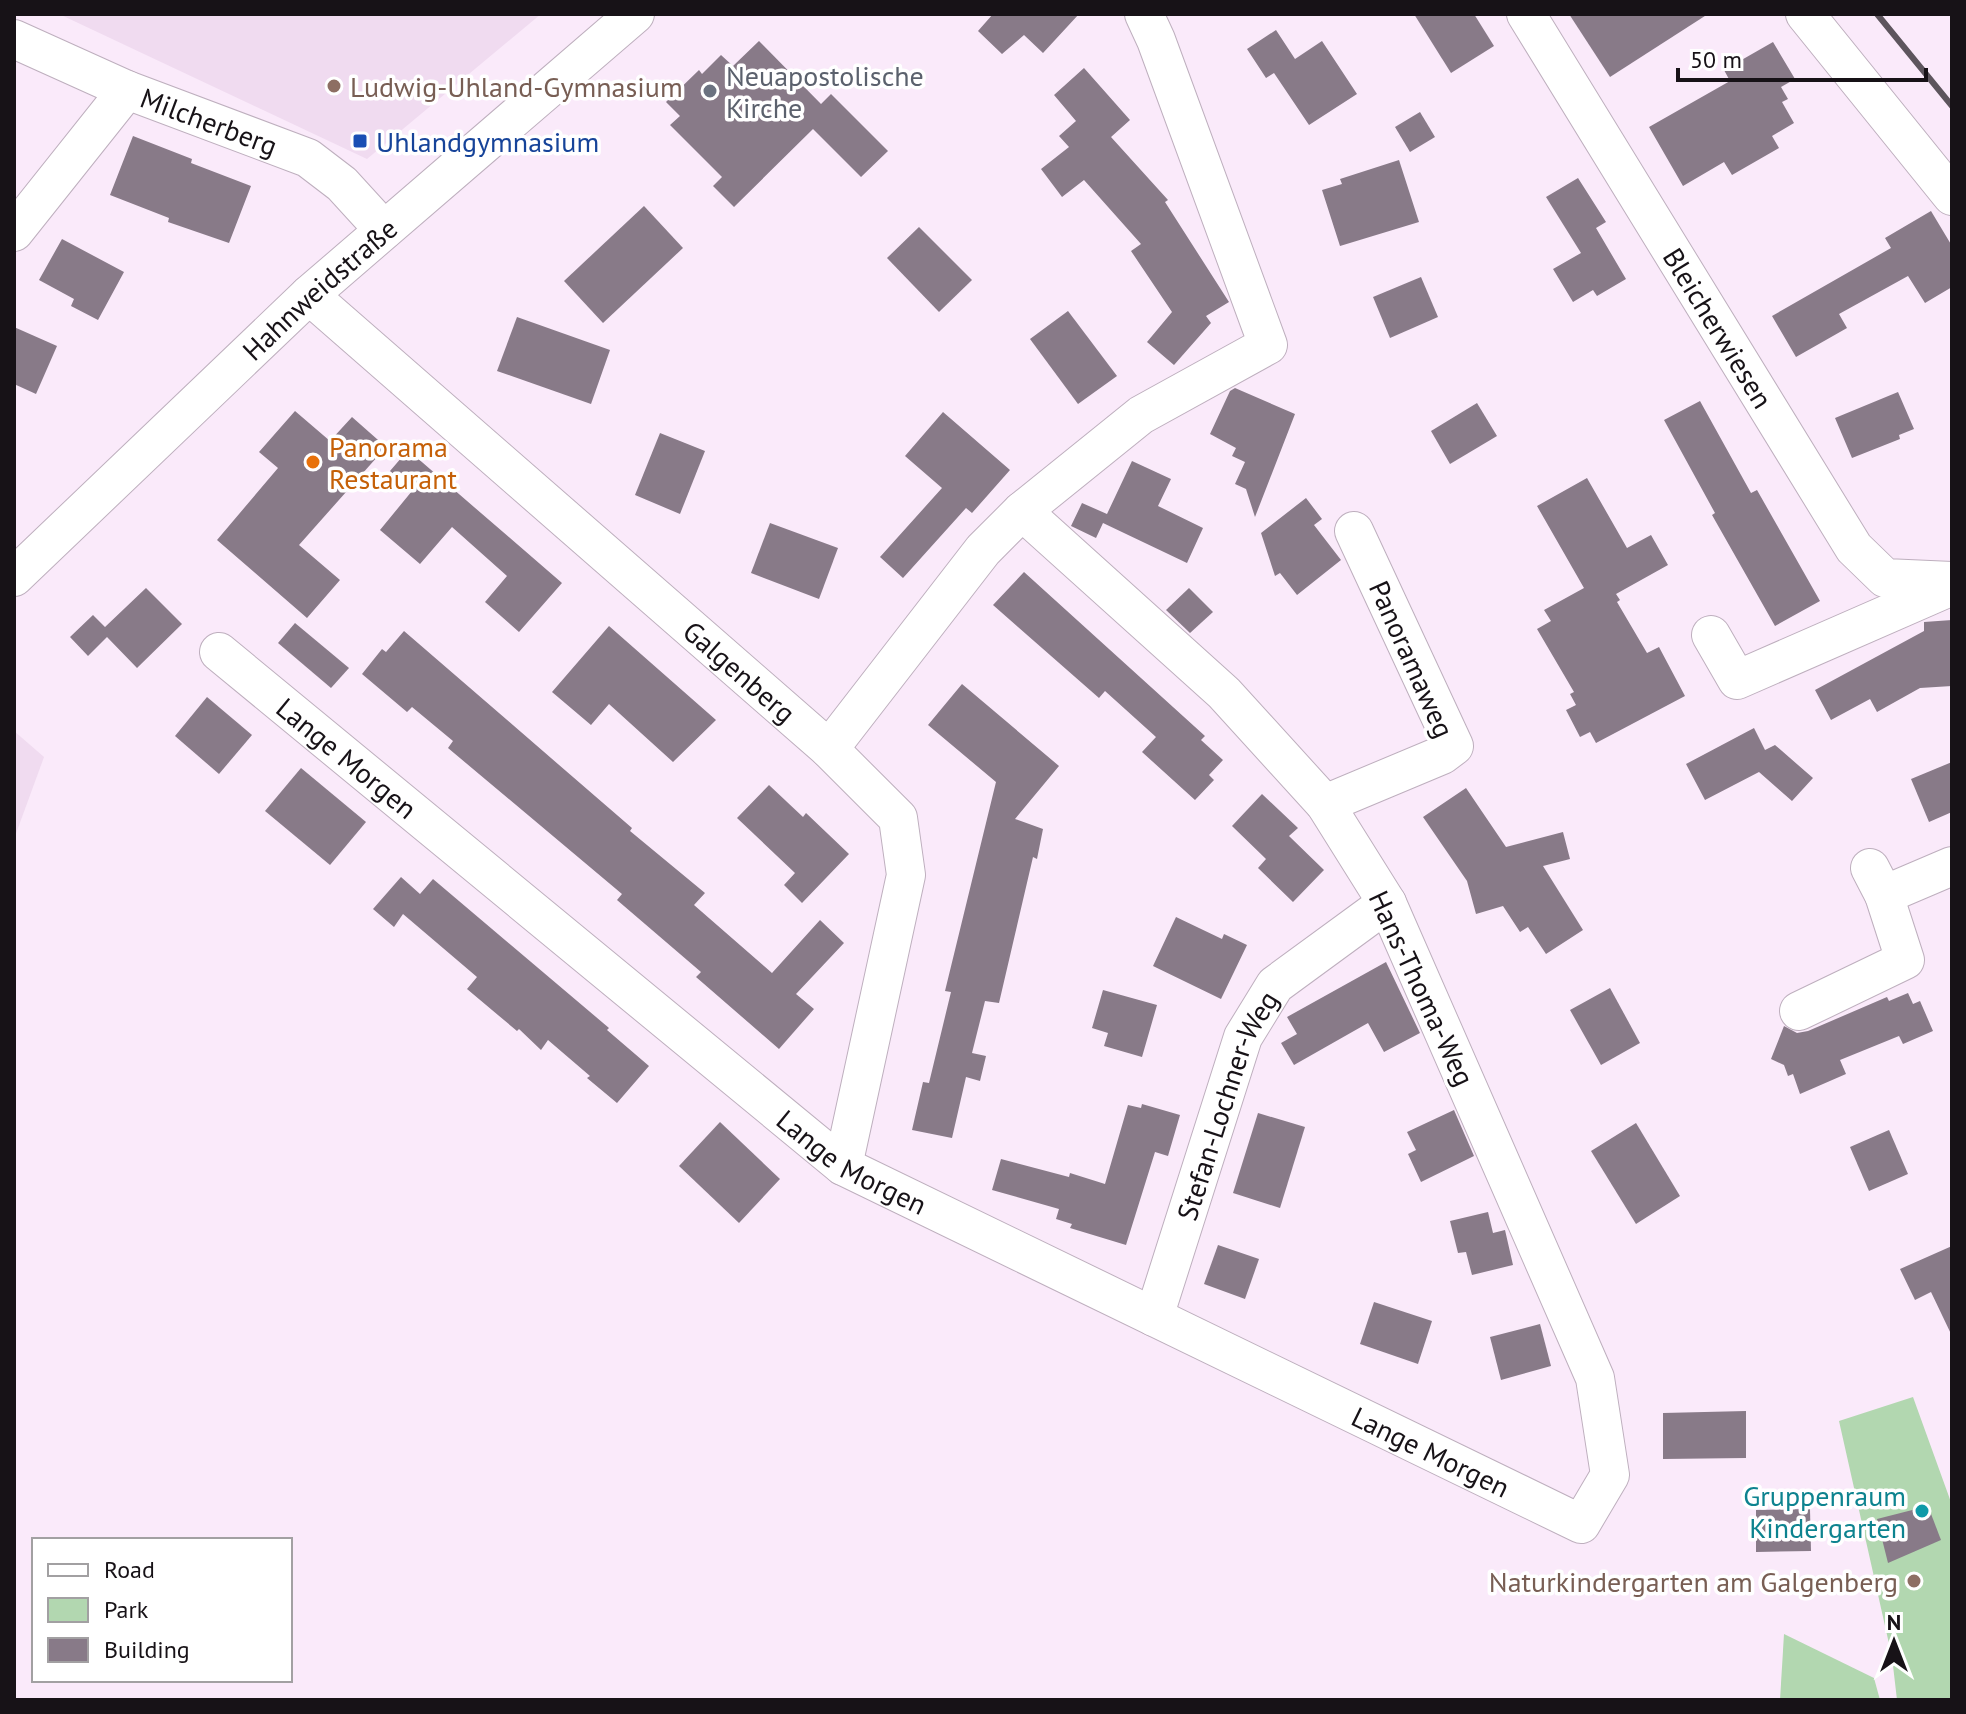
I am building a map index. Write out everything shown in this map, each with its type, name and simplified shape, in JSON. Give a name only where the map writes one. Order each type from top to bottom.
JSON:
[{"type":"street","name":"Hahnweidstraße","points":[[18,568],[309,295],[635,14]]},
{"type":"street","points":[[829,749],[983,550],[1022,511],[1141,415],[1268,345],[1144,14]]},
{"type":"street","name":"Bleicherwiesen","points":[[1526,14],[1854,548],[1885,578],[1952,583]]},
{"type":"street","points":[[1805,14],[1952,196]]},
{"type":"street","name":"Milcherberg","points":[[14,39],[127,90],[308,158],[342,184],[384,230]]},
{"type":"street","points":[[14,232],[127,90]]},
{"type":"street","name":"Galgenberg","points":[[309,295],[829,749],[898,818],[906,875],[843,1166]]},
{"type":"street","name":"Hans-Thoma-Weg","points":[[1022,511],[1224,693],[1325,804],[1387,903],[1595,1378],[1610,1475],[1581,1524]]},
{"type":"street","name":"Panoramaweg","points":[[1325,804],[1442,755],[1454,746],[1354,531]]},
{"type":"street","name":"Bleicherwiesen","points":[[1711,635],[1737,680],[1952,583]]},
{"type":"street","name":"Lange Morgen","points":[[219,652],[843,1166],[1581,1524]]},
{"type":"street","points":[[1799,1011],[1905,960],[1877,881],[1952,866]]},
{"type":"street","name":"Stefan-Lochner-Weg","points":[[1154,1317],[1243,1037],[1275,985],[1387,903]]},
{"type":"shaded area","name":"Ludwig-Uhland-Gymnasium","points":[[59,14],[541,14],[367,159]]},
{"type":"shaded area","points":[[14,731],[44,757],[14,839]]},
{"type":"green space","name":"Naturkindergarten am Galgenberg","points":[[1913,1397],[1952,1505],[1952,1700],[1897,1700],[1892,1657],[1839,1421]]},
{"type":"green space","points":[[1784,1634],[1874,1678],[1880,1700],[1780,1700]]},
{"type":"building","points":[[993,14],[1079,14],[1043,53],[1024,35],[1002,54],[978,31]]},
{"type":"building","points":[[1414,14],[1474,14],[1494,46],[1451,73]]},
{"type":"building","points":[[1569,14],[1708,14],[1610,77]]},
{"type":"building","points":[[1276,30],[1295,59],[1322,41],[1357,94],[1309,125],[1274,73],[1266,78],[1247,49]]},
{"type":"building","points":[[759,41],[821,104],[831,94],[888,151],[861,177],[813,129],[734,207],[713,186],[722,177],[670,125],[680,116],[666,102],[699,70],[702,74],[721,55],[733,66]]},
{"type":"building","points":[[1773,42],[1795,79],[1781,87],[1788,99],[1782,102],[1794,123],[1772,136],[1779,148],[1732,175],[1724,162],[1683,186],[1649,127],[1730,81],[1724,70]]},
{"type":"building","points":[[1084,68],[1130,120],[1111,137],[1168,200],[1165,202],[1229,302],[1206,316],[1211,323],[1174,365],[1147,342],[1172,312],[1131,251],[1141,244],[1084,180],[1062,197],[1041,169],[1069,147],[1059,136],[1076,121],[1054,95]]},
{"type":"building","points":[[1420,112],[1435,137],[1410,152],[1395,127]]},
{"type":"building","points":[[133,136],[251,186],[229,243],[168,222],[169,218],[110,195]]},
{"type":"building","points":[[1399,160],[1419,222],[1340,246],[1322,190],[1342,184],[1340,179]]},
{"type":"building","points":[[1578,178],[1606,222],[1596,228],[1626,279],[1597,296],[1593,290],[1573,302],[1553,269],[1581,253],[1546,197]]},
{"type":"building","points":[[644,206],[683,248],[603,323],[564,281]]},
{"type":"building","points":[[1931,211],[1952,246],[1952,287],[1925,303],[1908,276],[1839,314],[1847,328],[1796,357],[1772,316],[1891,248],[1885,238]]},
{"type":"building","points":[[919,227],[972,280],[939,312],[887,258]]},
{"type":"building","points":[[62,239],[124,272],[98,320],[71,306],[74,299],[39,280]]},
{"type":"building","points":[[1421,277],[1438,317],[1390,338],[1373,297]]},
{"type":"building","points":[[1068,311],[1117,376],[1078,404],[1030,339]]},
{"type":"building","points":[[517,317],[610,350],[591,404],[497,371]]},
{"type":"building","points":[[14,327],[57,346],[36,394],[14,384]]},
{"type":"building","points":[[1235,388],[1295,414],[1255,517],[1246,489],[1235,484],[1245,462],[1232,456],[1236,448],[1210,434],[1230,391]]},
{"type":"building","points":[[1898,392],[1914,429],[1899,435],[1900,439],[1852,458],[1835,418]]},
{"type":"building","points":[[1700,401],[1751,493],[1757,490],[1820,601],[1775,626],[1712,515],[1715,513],[1664,420]]},
{"type":"building","points":[[1477,403],[1497,436],[1450,464],[1431,431]]},
{"type":"building","points":[[295,411],[330,441],[352,417],[386,447],[299,545],[340,580],[307,618],[217,540],[278,468],[259,452]]},
{"type":"building","points":[[943,412],[1010,470],[972,513],[966,508],[903,578],[880,557],[942,488],[905,456]]},
{"type":"building","points":[[660,433],[705,451],[680,514],[635,495]]},
{"type":"building","points":[[408,450],[562,583],[519,632],[485,602],[507,576],[452,527],[420,564],[380,530],[412,491],[390,471]]},
{"type":"building","points":[[1132,461],[1171,479],[1158,506],[1203,528],[1187,563],[1103,523],[1096,538],[1071,526],[1082,503],[1107,514]]},
{"type":"building","points":[[1587,478],[1627,548],[1651,535],[1668,565],[1616,594],[1620,600],[1617,602],[1647,653],[1659,647],[1685,696],[1596,743],[1590,732],[1580,737],[1566,710],[1576,705],[1570,694],[1574,692],[1537,629],[1551,621],[1544,610],[1584,588],[1537,506]]},
{"type":"building","points":[[1306,498],[1322,519],[1314,525],[1341,560],[1297,595],[1280,573],[1275,576],[1261,533]]},
{"type":"building","points":[[770,523],[838,548],[819,599],[751,573]]},
{"type":"building","points":[[1024,572],[1205,736],[1201,740],[1223,760],[1209,775],[1214,780],[1195,800],[1142,752],[1156,737],[1105,691],[1099,698],[993,605]]},
{"type":"building","points":[[146,588],[182,624],[137,668],[107,637],[88,656],[70,637],[93,615],[105,627]]},
{"type":"building","points":[[1189,588],[1213,612],[1190,633],[1166,610]]},
{"type":"building","points":[[1952,620],[1952,686],[1920,688],[1877,712],[1870,699],[1831,720],[1815,690],[1924,631],[1924,622]]},
{"type":"building","points":[[295,623],[349,668],[331,688],[278,643]]},
{"type":"building","points":[[609,626],[716,720],[673,762],[609,704],[591,725],[552,692]]},
{"type":"building","points":[[404,631],[632,828],[630,831],[705,893],[694,905],[772,973],[820,920],[844,943],[796,994],[814,1009],[779,1049],[696,977],[701,972],[617,900],[622,894],[448,748],[453,741],[412,707],[407,712],[362,674],[382,649],[386,652]]},
{"type":"building","points":[[962,684],[1059,766],[1015,819],[1043,829],[1037,859],[1033,857],[999,1003],[985,1001],[972,1053],[986,1056],[980,1081],[966,1077],[952,1138],[912,1130],[923,1082],[929,1083],[951,992],[945,991],[996,782],[928,725]]},
{"type":"building","points":[[207,697],[252,735],[219,774],[175,736]]},
{"type":"building","points":[[1754,728],[1765,750],[1775,745],[1813,778],[1792,801],[1759,772],[1705,800],[1686,764]]},
{"type":"building","points":[[1952,762],[1952,812],[1929,822],[1911,779]]},
{"type":"building","points":[[301,768],[366,822],[330,865],[265,811]]},
{"type":"building","points":[[769,785],[803,817],[806,813],[849,854],[802,903],[784,885],[795,873],[737,818]]},
{"type":"building","points":[[1466,788],[1506,847],[1563,832],[1570,859],[1543,866],[1583,930],[1546,954],[1528,927],[1520,932],[1503,906],[1476,914],[1467,881],[1423,817]]},
{"type":"building","points":[[1262,794],[1298,828],[1289,836],[1324,870],[1293,902],[1258,868],[1266,859],[1232,826]]},
{"type":"building","points":[[401,877],[420,894],[433,879],[609,1028],[607,1030],[649,1066],[617,1103],[548,1040],[541,1050],[467,989],[477,977],[403,914],[394,927],[373,909]]},
{"type":"building","points":[[1176,917],[1222,939],[1224,934],[1247,945],[1221,999],[1153,966]]},
{"type":"building","points":[[1386,962],[1420,1033],[1384,1052],[1368,1023],[1294,1065],[1281,1043],[1297,1034],[1287,1017]]},
{"type":"building","points":[[1610,988],[1640,1043],[1601,1065],[1570,1010]]},
{"type":"building","points":[[1103,990],[1157,1005],[1142,1057],[1104,1046],[1108,1033],[1092,1028]]},
{"type":"building","points":[[1908,993],[1913,1004],[1920,1001],[1933,1031],[1903,1044],[1899,1036],[1840,1060],[1846,1074],[1800,1094],[1793,1074],[1788,1076],[1784,1065],[1771,1059],[1784,1026],[1797,1033],[1808,1031],[1887,997],[1889,1001]]},
{"type":"building","points":[[1142,1104],[1180,1115],[1168,1156],[1155,1152],[1126,1245],[1070,1228],[1072,1224],[1056,1219],[1059,1209],[992,1190],[1001,1159],[1069,1177],[1070,1173],[1105,1184],[1128,1105],[1141,1108]]},
{"type":"building","points":[[1454,1110],[1474,1156],[1421,1182],[1408,1154],[1416,1150],[1407,1132]]},
{"type":"building","points":[[1258,1113],[1305,1127],[1280,1208],[1233,1193]]},
{"type":"building","points":[[720,1122],[780,1179],[739,1223],[679,1166]]},
{"type":"building","points":[[1636,1123],[1680,1196],[1636,1224],[1591,1151]]},
{"type":"building","points":[[1889,1130],[1908,1174],[1869,1191],[1850,1147]]},
{"type":"building","points":[[1488,1212],[1493,1233],[1505,1230],[1513,1265],[1472,1275],[1466,1252],[1458,1253],[1450,1221]]},
{"type":"building","points":[[1218,1245],[1259,1259],[1245,1299],[1204,1284]]},
{"type":"building","points":[[1952,1246],[1952,1336],[1931,1292],[1915,1300],[1900,1269]]},
{"type":"building","points":[[1374,1302],[1432,1321],[1418,1364],[1360,1344]]},
{"type":"building","points":[[1540,1324],[1551,1366],[1501,1380],[1490,1337]]},
{"type":"building","points":[[1746,1411],[1746,1458],[1663,1459],[1663,1413]]},
{"type":"building","points":[[1928,1506],[1941,1540],[1888,1563],[1877,1519]]},
{"type":"building","points":[[1810,1509],[1811,1551],[1756,1552],[1756,1510]]},
{"type":"railway","points":[[1877,14],[1952,106]]},
{"type":"place","name":"Ludwig-Uhland-Gymnasium","points":[[334,86]]},
{"type":"place","name":"Neuapostolische Kirche","points":[[710,91]]},
{"type":"place","name":"Uhlandgymnasium","points":[[360,141]]},
{"type":"place","name":"Panorama Restaurant","points":[[313,462]]},
{"type":"place","name":"Gruppenraum Kindergarten","points":[[1922,1511]]},
{"type":"place","name":"Naturkindergarten am Galgenberg","points":[[1914,1581]]}]
